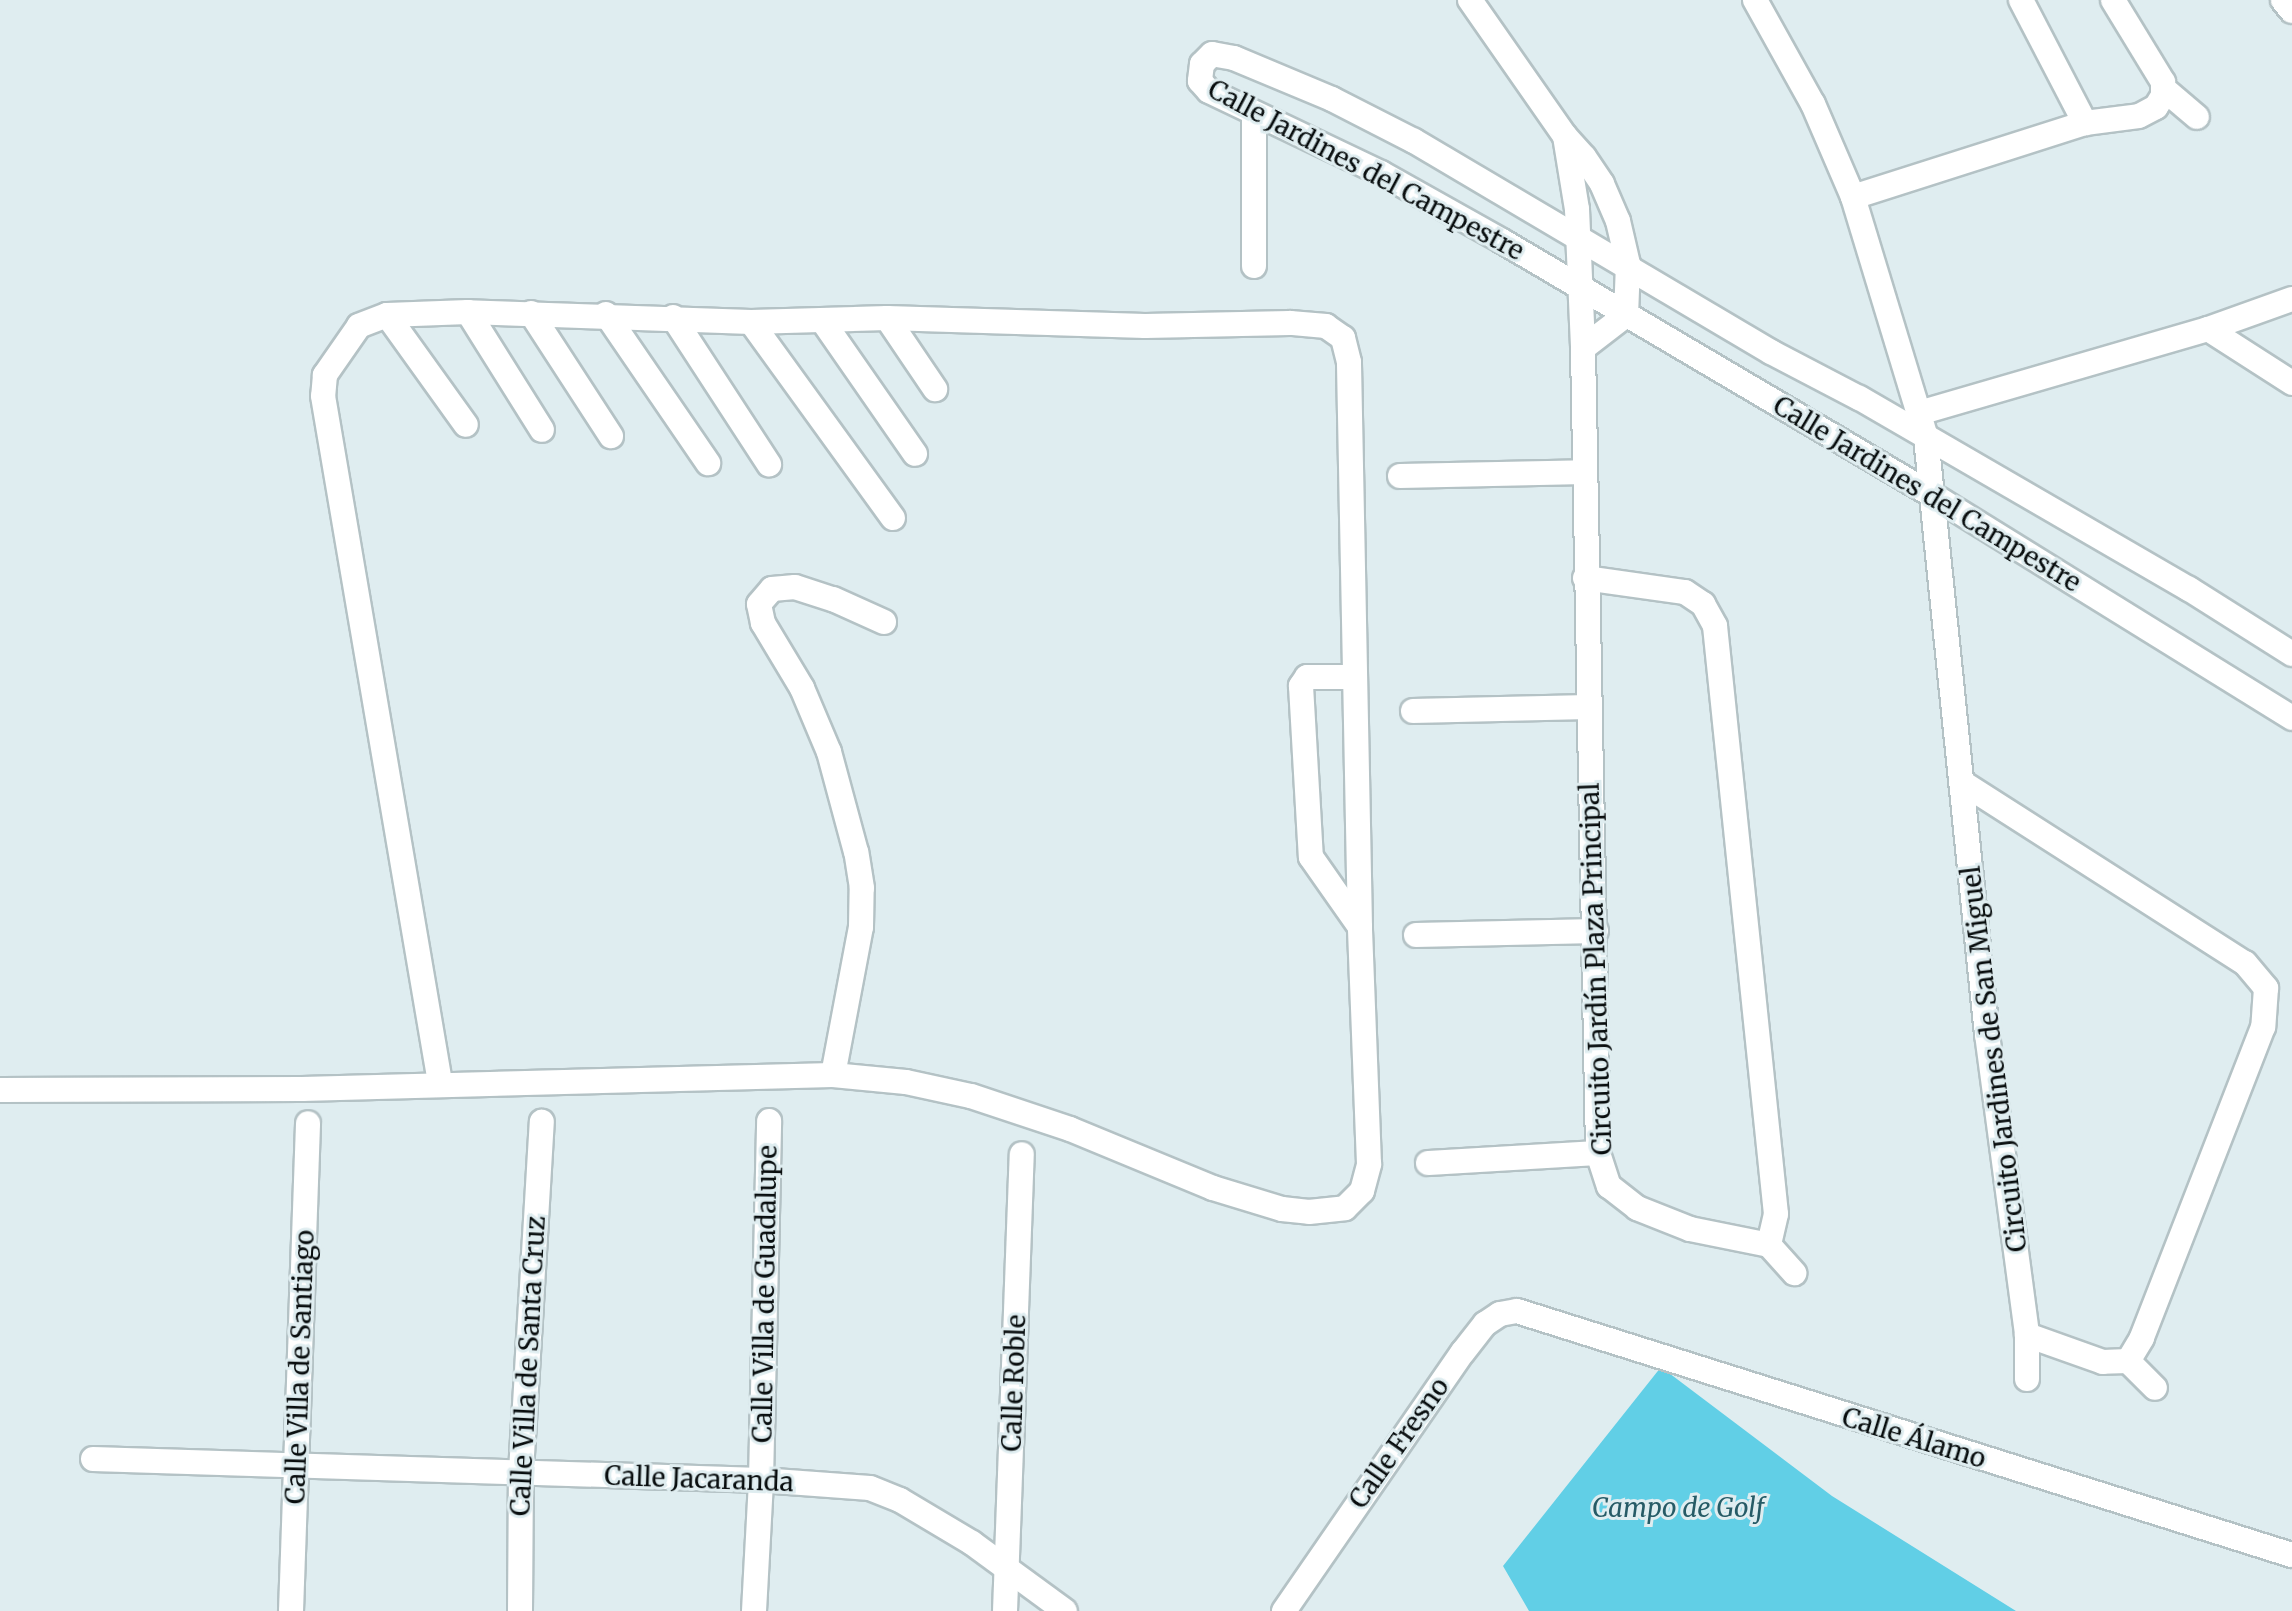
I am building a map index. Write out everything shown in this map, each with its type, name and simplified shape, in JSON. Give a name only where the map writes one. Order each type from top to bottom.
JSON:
[{"type":"street","points":[[1470,0],[1565,136],[1584,157],[1610,199],[1625,242],[1628,264],[1626,315],[1583,348]]},
{"type":"street","name":"Circuito Jardines de San Miguel","points":[[1755,0],[1813,104],[1853,197],[1926,437],[1987,1034],[2027,1335],[2027,1379]]},
{"type":"street","points":[[2021,0],[2085,123]]},
{"type":"street","points":[[2113,0],[2158,72],[2164,89],[2197,117]]},
{"type":"street","points":[[2283,0],[2292,11]]},
{"type":"street","name":"Calle Jardines del Campestre","points":[[2292,654],[2189,589],[1926,437],[1771,352],[1628,264],[1579,240],[1332,99],[1219,53],[1209,55],[1199,73],[1203,87],[1254,115],[1381,173],[1502,241],[1934,496],[2292,718]]},
{"type":"street","points":[[1853,197],[2085,123],[2139,116],[2156,107],[2164,89]]},
{"type":"street","points":[[1254,115],[1254,266]]},
{"type":"street","name":"Circuito Jardín Plaza Principal","points":[[1565,136],[1579,240],[1583,348],[1598,1153],[1609,1186],[1637,1208],[1690,1229],[1769,1245]]},
{"type":"street","points":[[1502,241],[1524,206]]},
{"type":"street","points":[[1919,413],[2208,329],[2292,299]]},
{"type":"street","points":[[468,312],[542,430]]},
{"type":"street","points":[[0,1090],[302,1089],[833,1075],[906,1082],[971,1096],[1070,1129],[1247,1200],[1282,1209],[1333,1212],[1356,1201],[1369,1164],[1360,927],[1349,362],[1343,338],[1334,330],[1318,324],[1290,323],[1145,326],[887,318],[751,322],[606,314],[468,312],[387,315],[359,326],[325,375],[323,396],[440,1083]]},
{"type":"street","points":[[531,313],[611,436]]},
{"type":"street","points":[[606,314],[708,463]]},
{"type":"street","points":[[387,315],[466,425]]},
{"type":"street","points":[[673,317],[769,464]]},
{"type":"street","points":[[887,318],[935,389]]},
{"type":"street","points":[[822,320],[915,454]]},
{"type":"street","points":[[751,322],[893,518]]},
{"type":"street","points":[[2208,329],[2292,383]]},
{"type":"street","points":[[1400,476],[1585,472]]},
{"type":"street","points":[[1585,578],[1685,592],[1703,604],[1715,626],[1776,1214],[1769,1245],[1794,1273]]},
{"type":"street","points":[[833,1075],[858,951],[862,888],[849,816],[829,752],[802,688],[763,623],[759,604],[772,589],[795,587],[833,599],[884,622]]},
{"type":"street","points":[[1354,677],[1307,677],[1301,686],[1310,853],[1360,927]]},
{"type":"street","points":[[1413,711],[1588,707]]},
{"type":"street","points":[[1963,783],[2245,963],[2266,988],[2263,1027],[2142,1338],[2128,1361]]},
{"type":"street","points":[[1416,935],[1596,931]]},
{"type":"street","name":"Calle Villa de Guadalupe","points":[[754,1611],[761,1480],[769,1121]]},
{"type":"street","name":"Calle Villa de Santa Cruz","points":[[520,1611],[521,1472],[542,1122]]},
{"type":"street","name":"Calle Villa de Santiago","points":[[291,1611],[308,1123]]},
{"type":"street","points":[[1428,1163],[1598,1153]]},
{"type":"street","name":"Calle Roble","points":[[1005,1611],[1022,1154]]},
{"type":"street","name":"Calle Fresno","points":[[1284,1611],[1436,1389],[1485,1324],[1500,1314],[1517,1311],[1538,1315]]},
{"type":"street","name":"Calle Álamo","points":[[1538,1315],[1740,1384],[2292,1555]]},
{"type":"street","points":[[2027,1335],[2103,1362],[2128,1361],[2155,1388]]},
{"type":"street","name":"Calle Jacaranda","points":[[93,1459],[761,1480],[870,1488],[929,1516],[1065,1611]]},
{"type":"green space","name":"Campo de Golf","points":[[1661,1367],[1832,1496],[2016,1611],[1529,1611],[1503,1566]]}]
